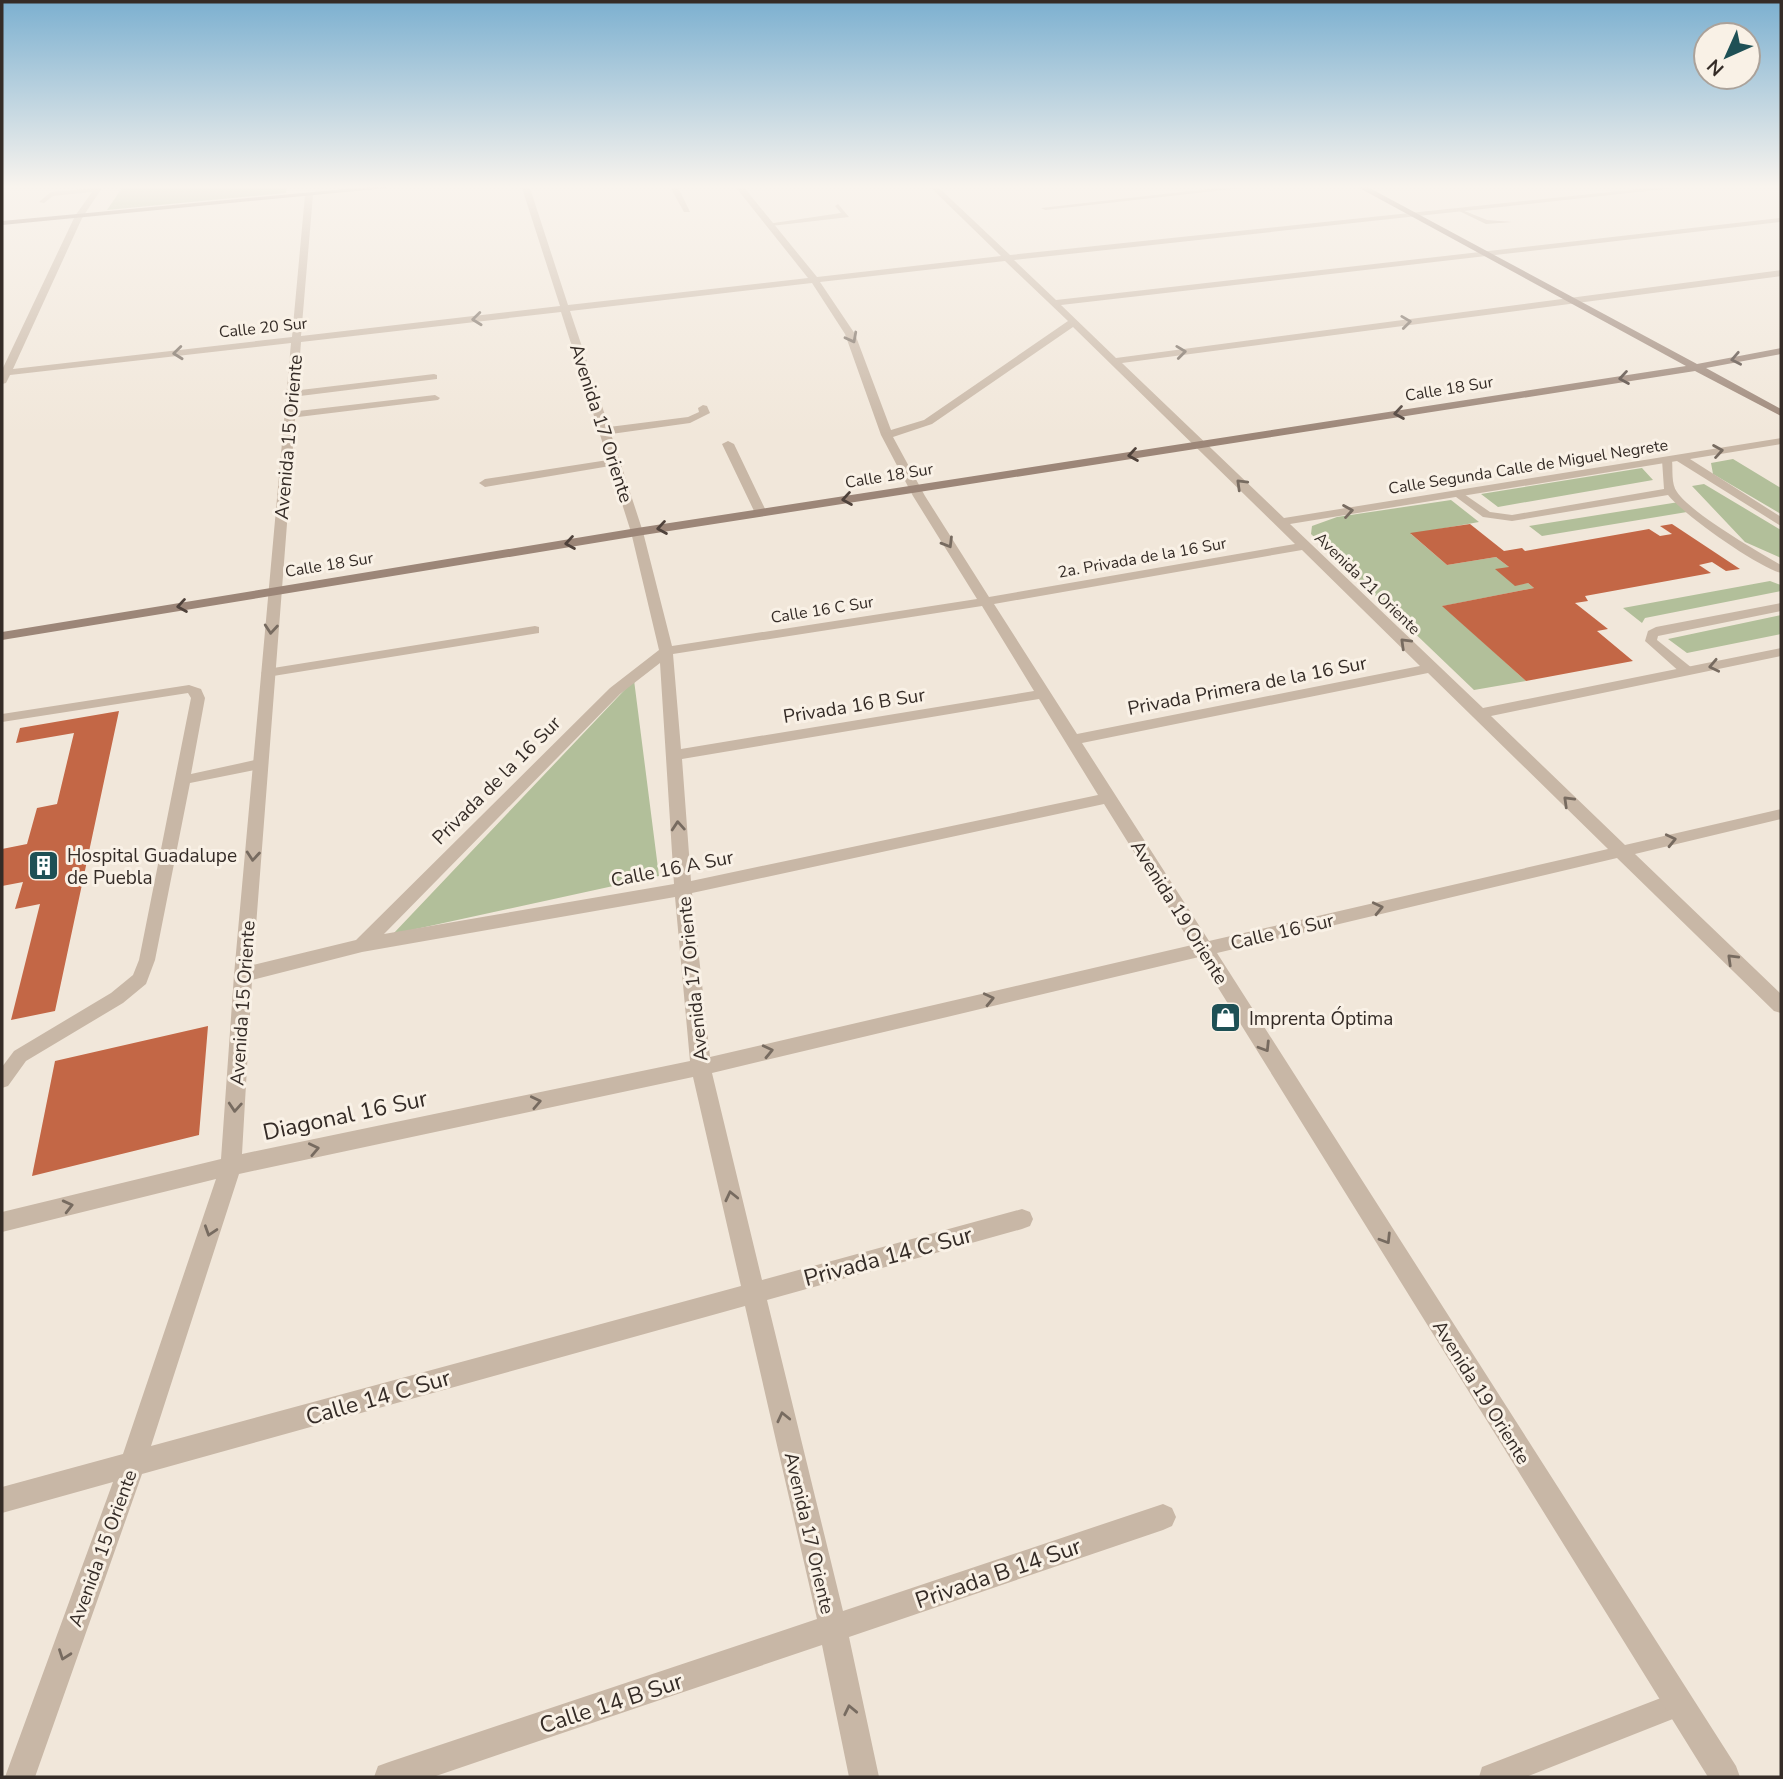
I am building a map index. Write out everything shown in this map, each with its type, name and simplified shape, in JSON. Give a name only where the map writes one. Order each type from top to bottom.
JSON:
[{"type":"street","points":[[3,375],[54,268]]},
{"type":"street","name":"Avenida 15 Oriente","points":[[20,1777],[132,1465],[231,1166],[267,673],[302,268]]},
{"type":"street","name":"Avenida 17 Oriente","points":[[552,268],[637,531],[666,651],[683,889],[701,1067],[833,1629],[864,1777]]},
{"type":"street","name":"Avenida 19 Oriente","points":[[805,268],[856,344],[887,435],[914,489],[1725,1777]]},
{"type":"street","name":"Calle 20 Sur","points":[[3,375],[923,268]]},
{"type":"street","name":"Avenida 21 Oriente","points":[[1017,268],[1781,1006]]},
{"type":"street","points":[[1054,303],[1362,268]]},
{"type":"street","points":[[1512,268],[1778,409]]},
{"type":"street","points":[[1113,360],[1781,273]]},
{"type":"street","points":[[887,435],[928,422],[1073,322]]},
{"type":"street","name":"Calle 18 Sur","points":[[2,636],[637,531],[1696,367],[1781,351]]},
{"type":"street","points":[[606,431],[690,420],[705,413],[702,408]]},
{"type":"street","name":"Calle Segunda Calle de Miguel Negrete","points":[[1280,522],[1781,441]]},
{"type":"street","points":[[728,444],[761,513]]},
{"type":"street","points":[[1680,458],[1781,522]]},
{"type":"street","points":[[485,483],[615,462]]},
{"type":"street","name":"2a. Privada de la 16 Sur","points":[[984,602],[1305,546]]},
{"type":"street","name":"Calle 16 C Sur","points":[[666,651],[984,602]]},
{"type":"street","name":"Privada de la 16 Sur","points":[[362,945],[615,691],[666,651]]},
{"type":"street","points":[[1478,714],[1781,652]]},
{"type":"street","name":"Privada Primera de la 16 Sur","points":[[1071,740],[1431,668]]},
{"type":"street","name":"Privada 16 B Sur","points":[[673,755],[1042,694]]},
{"type":"street","name":"Calle 16 A Sur","points":[[243,975],[362,945],[683,889],[1108,798]]},
{"type":"street","name":"Calle 16 Sur","points":[[701,1067],[1781,814]]},
{"type":"street","name":"Diagonal 16 Sur","points":[[2,1222],[231,1166],[701,1067]]},
{"type":"street","name":"Privada 14 C Sur","points":[[754,1293],[1022,1219]]},
{"type":"street","name":"Calle 14 C Sur","points":[[2,1500],[754,1293]]},
{"type":"street","name":"Privada B 14 Sur","points":[[833,1629],[1163,1517]]},
{"type":"street","name":"Calle 14 B Sur","points":[[389,1777],[833,1629]]},
{"type":"lane","points":[[292,394],[434,377]]},
{"type":"lane","points":[[290,415],[435,398]]},
{"type":"lane","points":[[1667,460],[1670,491],[1701,519],[1781,570]]},
{"type":"lane","points":[[1457,494],[1487,515],[1512,518],[1670,491]]},
{"type":"lane","points":[[1687,671],[1657,649],[1651,641],[1652,635],[1660,631],[1781,607]]},
{"type":"lane","points":[[267,673],[535,630]]},
{"type":"lane","points":[[2,718],[189,689],[196,692],[198,698],[147,960],[140,979],[117,998],[20,1056],[2,1081]]},
{"type":"lane","points":[[183,780],[260,764]]},
{"type":"lane","points":[[1492,1777],[1679,1704]]},
{"type":"green space","points":[[1733,459],[1781,488],[1781,514],[1713,474],[1711,463]]},
{"type":"green space","points":[[1642,468],[1653,480],[1498,507],[1481,494]]},
{"type":"green space","points":[[1704,484],[1781,530],[1781,558],[1745,542],[1692,486]]},
{"type":"green space","points":[[1451,500],[1479,522],[1411,534],[1447,565],[1496,557],[1509,567],[1514,585],[1528,583],[1534,588],[1443,606],[1526,681],[1474,690],[1311,534],[1312,526],[1337,517]]},
{"type":"green space","points":[[1679,502],[1693,511],[1542,536],[1529,526]]},
{"type":"green space","points":[[1770,581],[1781,585],[1781,591],[1645,618],[1642,623],[1623,608]]},
{"type":"green space","points":[[1781,615],[1781,634],[1687,653],[1668,639]]},
{"type":"green space","points":[[634,680],[659,876],[393,934]]},
{"type":"building","points":[[1470,524],[1504,551],[1522,548],[1525,551],[1649,529],[1660,536],[1672,534],[1660,526],[1672,524],[1740,569],[1726,571],[1712,562],[1699,565],[1711,573],[1585,596],[1588,601],[1575,603],[1608,629],[1597,631],[1633,661],[1526,681],[1442,606],[1534,588],[1528,583],[1515,586],[1495,569],[1509,567],[1496,557],[1447,565],[1410,533]]},
{"type":"building","name":"Hospital Guadalupe de Puebla","points":[[119,711],[55,1011],[11,1020],[40,904],[15,909],[23,882],[2,886],[2,849],[27,844],[37,808],[57,804],[74,733],[16,743],[20,728]]},
{"type":"building","points":[[208,1026],[199,1135],[32,1176],[55,1061]]},
{"type":"place","name":"Hospital Guadalupe de Puebla","points":[[44,866]]},
{"type":"place","name":"Imprenta Óptima","points":[[1226,1018]]}]
